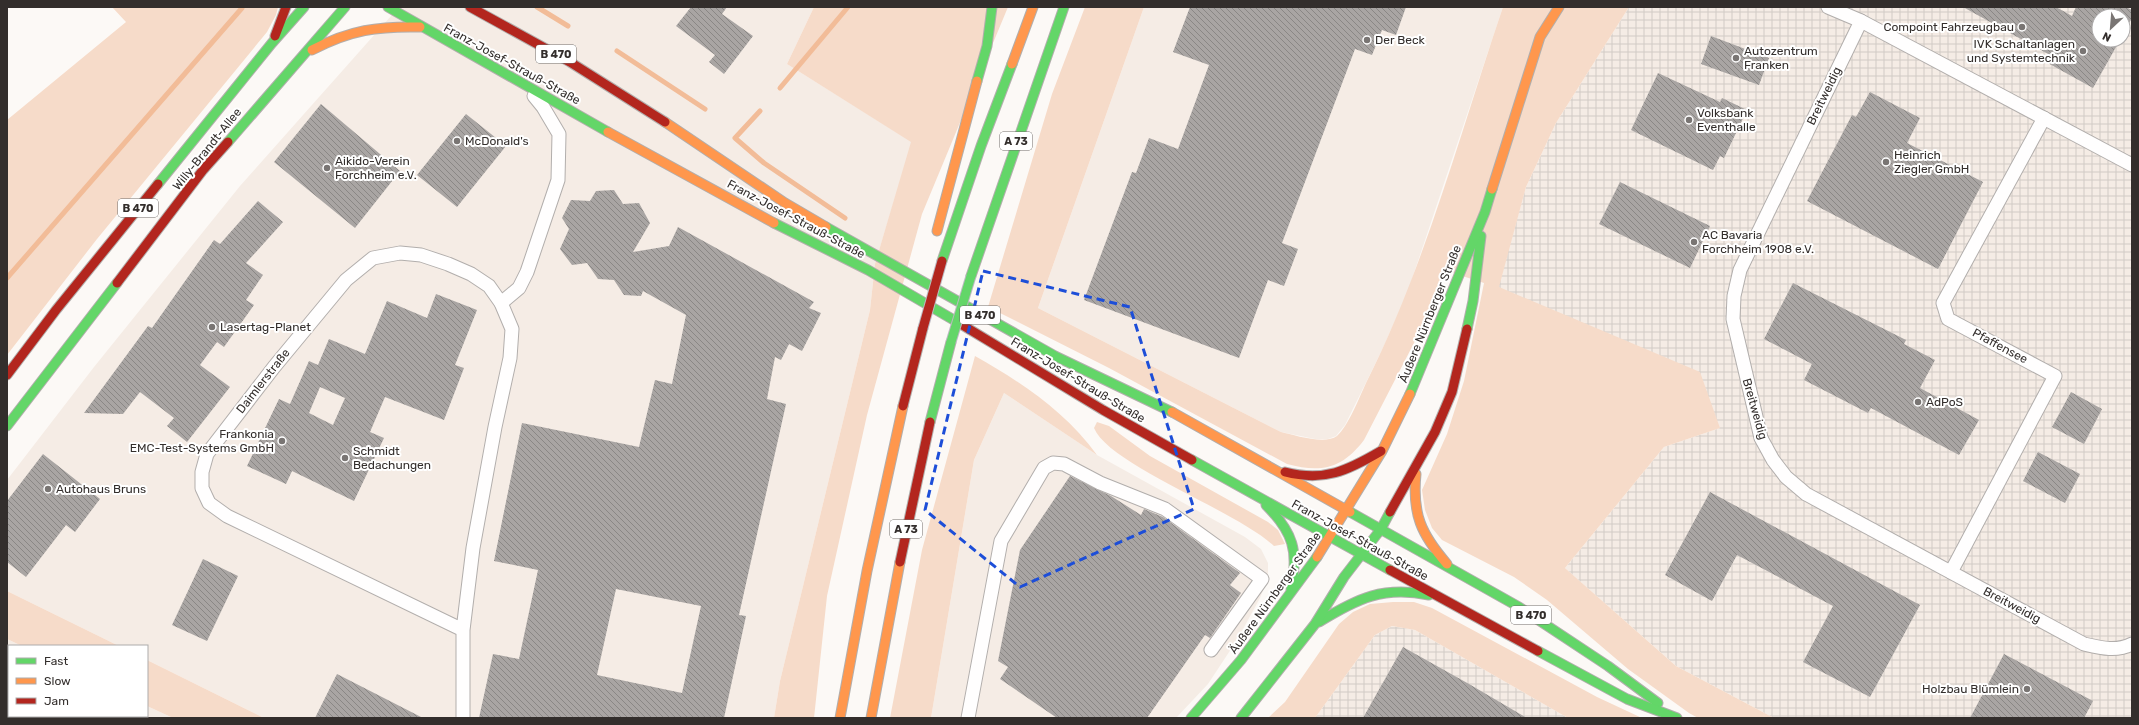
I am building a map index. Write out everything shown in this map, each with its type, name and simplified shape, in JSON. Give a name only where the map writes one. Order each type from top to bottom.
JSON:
[{"type":"main road","points":[[272,43],[286,7]]},
{"type":"main road","name":"Willy-Brandt-Allee","points":[[7,375],[56,310],[272,43],[304,7]]},
{"type":"main road","name":"Willy-Brandt-Allee","points":[[7,426],[203,170],[344,7]]},
{"type":"main road","name":"Franz-Josef-Strauß-Straße","points":[[388,7],[525,86],[789,231],[875,274],[980,335],[1103,410],[1438,597],[1627,699],[1677,718]]},
{"type":"main road","name":"Franz-Josef-Strauß-Straße","points":[[470,7],[570,62],[640,105],[695,149],[785,203],[984,317],[1055,356],[1173,412],[1519,607],[1564,636],[1677,718]]},
{"type":"main road","points":[[942,261],[936,238],[987,46],[992,7]]},
{"type":"main road","name":"A 73","points":[[840,718],[883,489],[923,328],[942,261],[981,146],[1033,7]]},
{"type":"main road","name":"A 73","points":[[871,718],[914,489],[933,408],[971,276],[1064,7]]},
{"type":"main road","points":[[1540,37],[1547,7]]},
{"type":"main road","name":"Äußere Nürnberger Straße","points":[[1190,718],[1219,687],[1290,596],[1331,537],[1382,451],[1411,392],[1485,212],[1540,37],[1559,7]]},
{"type":"main road","points":[[302,55],[330,40],[362,28],[393,26],[423,27]]},
{"type":"main road","points":[[649,153],[677,157]]},
{"type":"main road","name":"Äußere Nürnberger Straße","points":[[1241,718],[1315,624],[1344,577],[1363,555],[1381,529],[1435,432],[1452,392],[1473,301],[1485,212]]},
{"type":"main road","points":[[1270,467],[1308,476],[1333,476],[1354,467],[1382,451]]},
{"type":"main road","points":[[1417,466],[1413,495],[1421,529],[1432,547],[1452,569]]},
{"type":"main road","points":[[1255,495],[1280,519],[1292,537],[1296,571],[1290,596]]},
{"type":"main road","points":[[1315,624],[1344,606],[1365,595],[1376,592],[1400,590],[1438,597]]},
{"type":"street","points":[[1828,7],[1861,21],[2132,165]]},
{"type":"street","name":"Breitweidig","points":[[1861,21],[1740,270],[1734,296],[1733,319],[1761,438],[1773,460],[1786,478],[1806,494],[2084,644],[2102,648],[2121,649],[2132,644]]},
{"type":"street","points":[[501,303],[519,288],[527,272],[558,180],[559,134],[544,107],[525,86]]},
{"type":"street","name":"Pfaffensee","points":[[1951,572],[2056,376],[1948,319],[1943,303],[2044,118]]},
{"type":"street","name":"Daimlerstraße","points":[[463,630],[227,516],[209,503],[202,488],[202,472],[207,454],[287,350],[346,280],[373,258],[400,253],[421,255],[471,274],[489,286],[501,303],[512,329],[510,358],[495,427],[476,533],[463,630],[463,718]]},
{"type":"street","points":[[968,718],[1001,541],[1044,468],[1053,463],[1064,464],[1100,483],[1165,509],[1262,579],[1211,650]]},
{"type":"highlighted area","points":[[983,271],[1130,307],[1194,509],[1020,587],[925,510]]},
{"type":"shaded area","points":[[112,7],[278,7],[276,15],[267,32],[97,239],[7,355],[7,120],[126,22]]},
{"type":"shaded area","points":[[399,7],[814,7],[787,64],[912,142],[875,264],[870,310],[780,681],[774,718],[264,718],[148,660],[148,645],[117,645],[7,591],[7,480],[94,367],[240,186]]},
{"type":"shaded area","points":[[814,7],[1008,7],[922,214],[867,415],[827,596],[814,718],[774,718],[780,681],[870,310],[875,264],[911,142],[787,64]]},
{"type":"shaded area","points":[[1085,7],[1144,7],[1038,308],[1281,432],[1301,437],[1325,440],[1332,439],[1337,436],[1350,418],[1407,292],[1441,198],[1503,7],[1629,7],[1556,123],[1526,187],[1499,287],[1700,372],[1720,428],[1664,447],[1565,568],[1676,666],[1774,718],[1698,718],[1689,713],[1628,669],[1547,600],[1514,577],[1442,540],[1432,528],[1425,510],[1422,490],[1447,434],[1464,381],[1484,283],[1447,271],[1415,341],[1364,440],[1356,450],[1339,463],[1321,468],[1299,467],[1287,464],[1109,368],[988,307],[1052,94]]},
{"type":"shaded area","points":[[1144,7],[1503,7],[1407,294],[1383,348],[1345,425],[1336,436],[1328,439],[1315,439],[1281,432],[1038,308]]},
{"type":"shaded area","points":[[1629,7],[2132,7],[2132,718],[1774,718],[1676,666],[1565,568],[1664,447],[1720,428],[1498,287],[1526,187],[1556,123]]},
{"type":"shaded area","points":[[975,356],[1009,376],[1056,411],[1071,425],[1097,455],[1004,393],[974,460],[931,718],[890,718],[922,550]]},
{"type":"shaded area","points":[[1004,393],[1097,455],[1245,537],[1261,549],[1268,563],[1268,578],[1260,598],[1237,640],[1208,684],[1176,718],[931,718],[974,460]]},
{"type":"shaded area","points":[[1097,422],[1109,426],[1150,456],[1268,522],[1278,530],[1285,544],[1274,546],[1256,532],[1123,457],[1105,442],[1094,428]]},
{"type":"shaded area","points":[[7,591],[117,645],[20,645],[7,639]]},
{"type":"shaded area","points":[[1414,602],[1432,608],[1597,697],[1642,718],[1568,718],[1415,630],[1392,626],[1375,635],[1315,718],[1268,718],[1285,702],[1339,624],[1353,612],[1370,604]]},
{"type":"shaded area","points":[[1392,626],[1415,630],[1568,718],[1315,718],[1375,635]]},
{"type":"shaded area","points":[[7,639],[20,645],[8,645],[8,717],[148,717],[148,706],[173,718],[7,718]]},
{"type":"shaded area","points":[[148,660],[264,718],[173,718],[148,706]]},
{"type":"building","points":[[691,7],[727,7],[722,14],[753,36],[724,74],[709,62],[715,55],[676,26]]},
{"type":"building","points":[[1190,7],[1406,7],[1396,35],[1382,30],[1372,55],[1355,49],[1282,243],[1298,249],[1284,286],[1268,280],[1239,358],[1084,300],[1132,172],[1136,173],[1149,138],[1178,149],[1209,65],[1173,52]]},
{"type":"building","points":[[1963,7],[2056,7],[2072,16],[2076,7],[2128,8],[2091,8],[2091,48],[2116,48],[2093,88],[2046,62],[2050,55]]},
{"type":"building","points":[[1711,36],[1769,58],[1759,85],[1701,64]]},
{"type":"building","name":"Volksbank Eventhalle","points":[[1658,73],[1720,102],[1722,98],[1747,110],[1724,158],[1720,156],[1713,170],[1631,130]]},
{"type":"building","name":"Heinrich Ziegler GmbH","points":[[1870,92],[1920,118],[1907,143],[1983,182],[1938,269],[1807,201],[1852,115],[1856,117]]},
{"type":"building","points":[[321,104],[400,171],[355,228],[274,162]]},
{"type":"building","points":[[466,114],[506,146],[457,207],[417,175]]},
{"type":"building","points":[[1620,182],[1710,226],[1690,268],[1599,224]]},
{"type":"building","points":[[614,190],[623,204],[639,203],[650,223],[633,252],[669,246],[678,227],[814,302],[809,308],[821,313],[802,351],[789,344],[781,360],[775,357],[767,399],[786,404],[739,615],[746,616],[724,718],[479,718],[493,654],[519,659],[538,570],[494,561],[522,423],[639,447],[655,380],[672,384],[686,315],[643,291],[641,296],[624,295],[614,280],[598,279],[587,263],[572,265],[560,249],[569,229],[562,218],[571,200],[590,201],[596,191]],"holes":[[[616,589],[701,606],[682,693],[597,675]]]},
{"type":"building","points":[[258,201],[283,222],[246,263],[263,275],[246,300],[254,305],[224,347],[217,342],[200,365],[230,387],[187,442],[167,426],[174,418],[140,392],[123,414],[84,413],[148,326],[152,328],[214,240],[220,244]]},
{"type":"building","points":[[1793,283],[1906,340],[1904,344],[1935,360],[1920,388],[1979,420],[1959,455],[1871,408],[1868,413],[1804,380],[1812,364],[1764,339]]},
{"type":"building","points":[[436,294],[477,310],[455,365],[464,368],[444,420],[385,397],[370,432],[384,438],[354,501],[292,471],[286,484],[247,466],[279,399],[290,404],[309,361],[318,365],[329,339],[365,354],[387,301],[427,318]],"holes":[[[320,387],[345,398],[333,425],[309,413]]]},
{"type":"building","points":[[2071,392],[2102,409],[2084,444],[2052,427]]},
{"type":"building","points":[[2038,452],[2080,474],[2065,503],[2023,481]]},
{"type":"building","points":[[43,454],[100,499],[75,532],[66,525],[26,577],[7,562],[7,501]]},
{"type":"building","points":[[1070,476],[1111,496],[1141,515],[1144,509],[1163,517],[1240,573],[1230,585],[1241,593],[1210,638],[1205,635],[1147,718],[1057,718],[1000,679],[1008,667],[998,661],[1020,550]]},
{"type":"building","points":[[1710,492],[1920,605],[1870,697],[1803,662],[1833,606],[1737,555],[1712,601],[1665,575]]},
{"type":"building","points":[[203,559],[238,576],[207,641],[172,625]]},
{"type":"building","points":[[1403,647],[1469,684],[1527,718],[1363,718]]},
{"type":"building","name":"Holzbau Blümlein","points":[[2004,654],[2093,701],[2084,718],[1970,718]]},
{"type":"building","points":[[337,674],[423,718],[315,718]]},
{"type":"waterway","points":[[537,7],[568,26]]},
{"type":"waterway","points":[[780,88],[848,7]]},
{"type":"waterway","points":[[7,278],[242,8]]},
{"type":"waterway","points":[[617,51],[705,109]]},
{"type":"waterway","points":[[760,111],[735,138],[764,163],[845,218]]},
{"type":"traffic: fast","points":[[158,184],[272,43],[304,7]]},
{"type":"traffic: fast","points":[[228,142],[345,7]]},
{"type":"traffic: fast","points":[[388,7],[608,132]]},
{"type":"traffic: fast","points":[[977,81],[987,46],[992,7]]},
{"type":"traffic: fast","points":[[971,276],[1064,7]]},
{"type":"traffic: fast","points":[[942,261],[981,146],[1012,64]]},
{"type":"traffic: fast","points":[[1410,394],[1485,212],[1492,189]]},
{"type":"traffic: fast","points":[[774,223],[868,270],[959,323]]},
{"type":"traffic: fast","points":[[826,227],[1055,356],[1172,412]]},
{"type":"traffic: fast","points":[[1467,329],[1473,301],[1481,236]]},
{"type":"traffic: fast","points":[[951,342],[971,276]]},
{"type":"traffic: fast","points":[[7,426],[117,283]]},
{"type":"traffic: fast","points":[[930,422],[951,342]]},
{"type":"traffic: fast","points":[[1192,460],[1390,570]]},
{"type":"traffic: fast","points":[[1266,505],[1282,524],[1292,543],[1294,564],[1291,589]]},
{"type":"traffic: fast","points":[[1350,512],[1519,607],[1608,666],[1658,703]]},
{"type":"traffic: fast","points":[[1241,718],[1315,624],[1344,577],[1381,529],[1390,512]]},
{"type":"traffic: fast","points":[[1191,718],[1241,660],[1317,557]]},
{"type":"traffic: fast","points":[[1319,622],[1346,606],[1371,596],[1398,592],[1429,595]]},
{"type":"traffic: fast","points":[[1538,651],[1627,699],[1677,718]]},
{"type":"traffic: slow","points":[[1012,64],[1033,7]]},
{"type":"traffic: slow","points":[[1492,189],[1540,37],[1559,7]]},
{"type":"traffic: slow","points":[[312,50],[339,38],[364,31],[391,27],[420,27]]},
{"type":"traffic: slow","points":[[937,231],[977,81]]},
{"type":"traffic: slow","points":[[665,122],[785,203],[826,227]]},
{"type":"traffic: slow","points":[[608,132],[774,223]]},
{"type":"traffic: slow","points":[[1317,557],[1382,451],[1410,394]]},
{"type":"traffic: slow","points":[[840,718],[867,571],[903,406]]},
{"type":"traffic: slow","points":[[1172,412],[1350,512]]},
{"type":"traffic: slow","points":[[1416,474],[1416,501],[1420,523],[1431,543],[1447,564]]},
{"type":"traffic: slow","points":[[871,718],[900,562]]},
{"type":"traffic: jam","points":[[275,36],[286,7]]},
{"type":"traffic: jam","points":[[470,7],[570,62],[665,122]]},
{"type":"traffic: jam","points":[[117,283],[203,170],[228,142]]},
{"type":"traffic: jam","points":[[7,375],[56,310],[158,184]]},
{"type":"traffic: jam","points":[[923,328],[942,261]]},
{"type":"traffic: jam","points":[[959,323],[1103,410],[1192,460]]},
{"type":"traffic: jam","points":[[903,406],[923,328]]},
{"type":"traffic: jam","points":[[1390,512],[1435,432],[1452,392],[1467,329]]},
{"type":"traffic: jam","points":[[900,562],[930,422]]},
{"type":"traffic: jam","points":[[1285,472],[1312,476],[1335,473],[1357,464],[1381,451]]},
{"type":"traffic: jam","points":[[1390,570],[1538,651]]},
{"type":"place","name":"Compoint Fahrzeugbau","points":[[2022,27]]},
{"type":"place","name":"Der Beck","points":[[1367,40]]},
{"type":"place","name":"IVK Schaltanlagen und Systemtechnik","points":[[2083,51]]},
{"type":"place","name":"Autozentrum Franken","points":[[1736,58]]},
{"type":"place","name":"Volksbank Eventhalle","points":[[1689,120]]},
{"type":"place","name":"McDonald's","points":[[457,141]]},
{"type":"place","name":"Heinrich Ziegler GmbH","points":[[1886,162]]},
{"type":"place","name":"Aikido-Verein Forchheim e.V.","points":[[327,168]]},
{"type":"place","name":"AC Bavaria Forchheim 1908 e.V.","points":[[1694,242]]},
{"type":"place","name":"Lasertag-Planet","points":[[212,327]]},
{"type":"place","name":"AdPoS","points":[[1918,402]]},
{"type":"place","name":"Frankonia EMC-Test-Systems GmbH","points":[[282,441]]},
{"type":"place","name":"Schmidt Bedachungen","points":[[345,458]]},
{"type":"place","name":"Autohaus Bruns","points":[[48,489]]},
{"type":"place","name":"Holzbau Blümlein","points":[[2027,689]]}]
